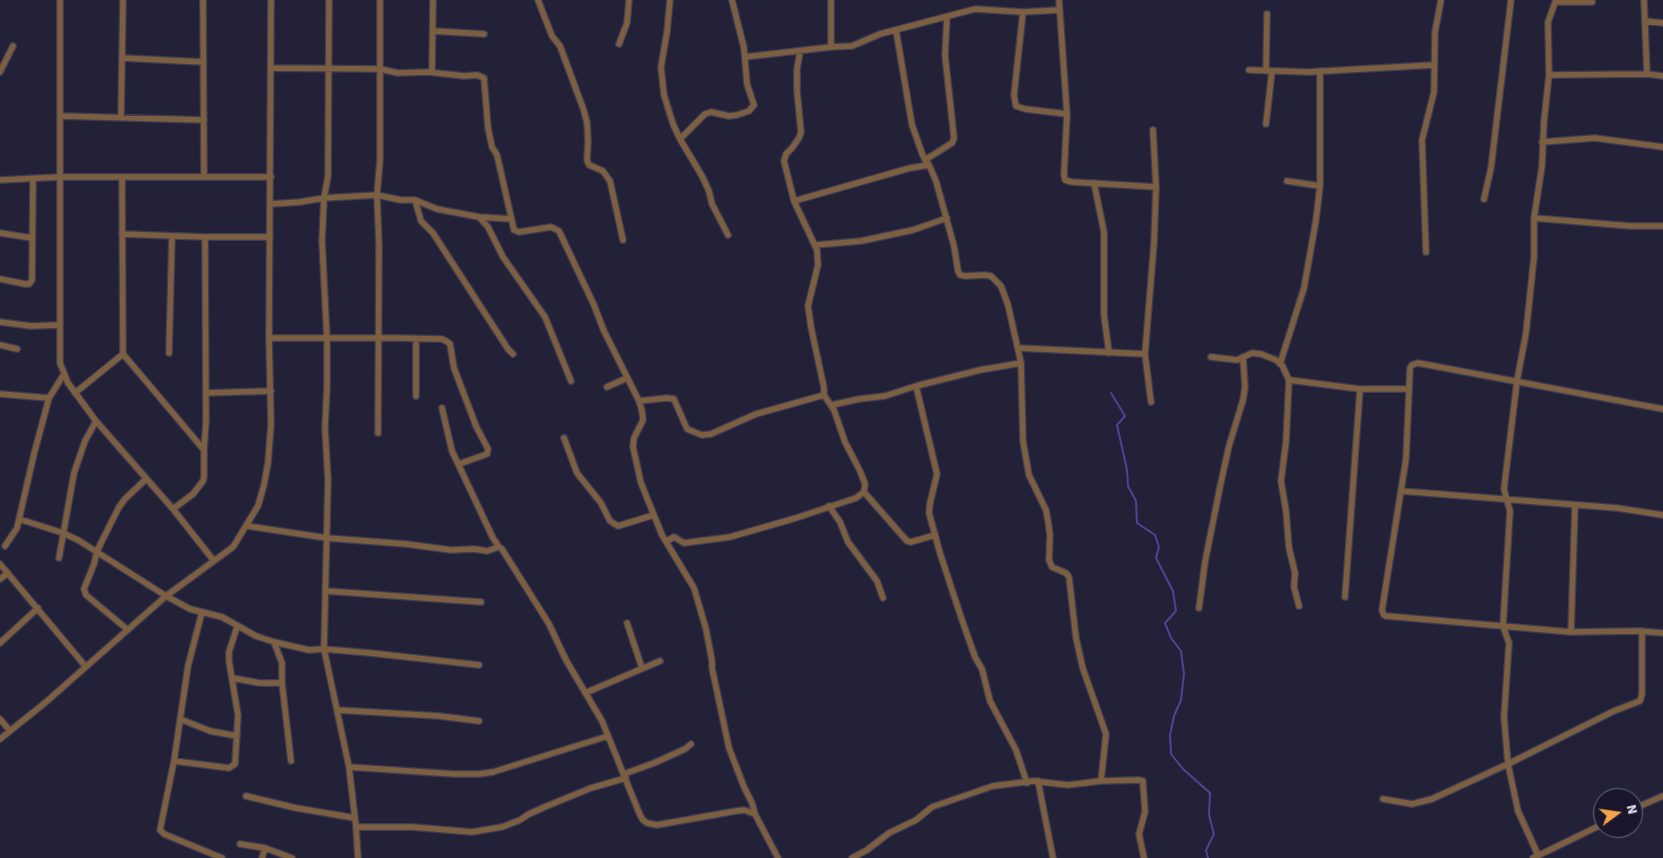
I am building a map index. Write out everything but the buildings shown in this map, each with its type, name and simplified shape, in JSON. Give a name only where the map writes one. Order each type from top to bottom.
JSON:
[{"type":"street","points":[[60,0],[60,363],[75,393],[96,421],[173,509],[214,561]]},
{"type":"street","points":[[121,117],[123,0]]},
{"type":"street","points":[[203,0],[204,176]]},
{"type":"street","points":[[0,739],[86,668],[166,596],[233,547],[258,506],[268,463],[270,391],[271,0]]},
{"type":"street","points":[[329,0],[328,176],[324,198],[322,241],[327,339],[325,428],[328,480],[324,649],[349,767],[358,858]]},
{"type":"street","points":[[378,433],[377,195],[380,160],[380,0]]},
{"type":"street","points":[[432,72],[433,0]]},
{"type":"street","points":[[538,0],[552,36],[560,46],[583,108],[587,122],[587,160],[590,165],[603,171],[610,180],[623,240]]},
{"type":"street","points":[[620,44],[627,23],[629,0]]},
{"type":"street","points":[[670,0],[661,67],[664,96],[680,139],[702,176],[709,191],[712,204],[728,235]]},
{"type":"street","points":[[680,139],[705,114],[711,112],[720,115],[738,115],[749,111],[753,107],[754,102],[746,78],[745,57],[737,13],[732,0]]},
{"type":"street","points":[[831,0],[831,47]]},
{"type":"street","points":[[1059,0],[1067,114],[1064,175],[1066,180],[1156,186]]},
{"type":"street","points":[[1426,252],[1422,140],[1434,92],[1435,32],[1441,0]]},
{"type":"street","points":[[1484,199],[1492,168],[1510,0]]},
{"type":"street","points":[[1644,0],[1647,74]]},
{"type":"street","points":[[1592,2],[1556,1],[1548,22],[1549,76],[1542,142],[1542,166],[1534,218],[1534,257],[1526,333],[1517,381],[1504,489],[1510,512],[1503,626],[1509,643],[1504,717],[1508,764],[1518,811],[1536,856],[1593,829]]},
{"type":"street","points":[[745,57],[852,46],[880,34],[975,9],[1023,12],[1059,10]]},
{"type":"street","points":[[1023,12],[1014,95],[1016,106],[1067,114]]},
{"type":"street","points":[[1266,124],[1269,71],[1267,14]]},
{"type":"street","points":[[925,160],[952,143],[954,138],[945,55],[947,17]]},
{"type":"street","points":[[1645,21],[1663,23]]},
{"type":"street","points":[[896,30],[912,125],[925,160],[936,180],[954,246],[958,272],[960,275],[966,276],[991,276],[1001,286],[1008,305],[1021,363],[1023,441],[1030,475],[1046,510],[1050,535],[1049,560],[1052,566],[1066,573],[1069,577],[1076,638],[1082,668],[1106,734],[1101,781]]},
{"type":"street","points":[[433,31],[484,34]]},
{"type":"street","points":[[0,72],[14,46]]},
{"type":"street","points":[[667,541],[674,537],[684,543],[730,537],[856,498],[864,492],[865,484],[860,471],[844,442],[832,405],[824,395],[808,306],[818,265],[816,245],[794,201],[784,158],[799,138],[801,132],[797,91],[797,69],[800,52]]},
{"type":"street","points":[[123,58],[203,62]]},
{"type":"street","points":[[1249,70],[1320,71],[1433,65]]},
{"type":"street","points":[[271,68],[380,69],[398,73],[432,72],[464,76],[477,75],[484,78],[488,128],[492,147],[497,155],[514,230],[519,232],[551,226],[559,232],[604,331],[639,401],[643,420],[634,438],[633,447],[641,484],[667,541],[694,588],[706,629],[712,668],[730,748],[755,814],[778,858]]},
{"type":"street","points":[[1280,364],[1304,288],[1316,220],[1320,186],[1320,71]]},
{"type":"street","points":[[1549,76],[1647,74],[1663,76]]},
{"type":"street","points":[[61,116],[204,120]]},
{"type":"street","points":[[1151,402],[1146,354],[1156,186],[1152,130]]},
{"type":"street","points":[[1542,142],[1595,138],[1663,147]]},
{"type":"street","points":[[794,201],[910,168],[929,165]]},
{"type":"street","points":[[0,180],[60,177],[271,177]]},
{"type":"street","points":[[122,177],[123,354],[204,450]]},
{"type":"street","points":[[0,279],[25,284],[31,282],[33,179]]},
{"type":"street","points":[[1287,181],[1320,186]]},
{"type":"street","points":[[1094,183],[1104,232],[1104,315],[1109,353]]},
{"type":"street","points":[[271,204],[377,195],[401,200],[415,200],[437,209],[479,217],[511,219]]},
{"type":"street","points":[[415,200],[421,221],[433,233],[513,354]]},
{"type":"street","points":[[479,217],[488,227],[503,257],[545,317],[571,381]]},
{"type":"street","points":[[816,245],[861,241],[913,230],[947,218]]},
{"type":"street","points":[[1534,218],[1630,226],[1663,226]]},
{"type":"street","points":[[0,233],[32,238]]},
{"type":"street","points":[[122,234],[270,237]]},
{"type":"street","points":[[169,353],[172,236]]},
{"type":"street","points":[[173,509],[194,494],[203,481],[206,393],[205,237]]},
{"type":"street","points":[[0,322],[31,326],[59,325]]},
{"type":"street","points":[[269,338],[442,339],[450,344],[454,368],[476,426],[488,449],[487,454],[459,464]]},
{"type":"street","points":[[416,339],[416,396]]},
{"type":"street","points":[[0,345],[18,349]]},
{"type":"street","points":[[1018,348],[1146,354]]},
{"type":"street","points":[[1211,357],[1237,360],[1252,353],[1261,354],[1276,360],[1289,380],[1286,442],[1280,473],[1286,511],[1288,548],[1295,573],[1294,588],[1298,606]]},
{"type":"street","points":[[75,393],[123,354]]},
{"type":"street","points":[[1199,608],[1205,562],[1220,487],[1229,446],[1244,394],[1243,357]]},
{"type":"street","points":[[832,405],[891,395],[916,386],[985,369],[1021,363]]},
{"type":"street","points":[[1663,409],[1418,363],[1412,365],[1410,368],[1406,459],[1382,610],[1384,615],[1571,632],[1642,631],[1663,634]]},
{"type":"street","points":[[5,546],[17,528],[49,398],[64,374]]},
{"type":"street","points":[[607,387],[627,378]]},
{"type":"street","points":[[1289,380],[1360,389],[1409,389]]},
{"type":"street","points":[[916,386],[937,474],[929,514],[935,536],[975,657],[982,669],[990,701],[1019,756],[1026,783]]},
{"type":"street","points":[[1345,597],[1360,389]]},
{"type":"street","points":[[206,393],[270,391]]},
{"type":"street","points":[[0,401],[1,394],[49,398]]},
{"type":"street","points":[[639,401],[674,399],[687,429],[702,435],[711,434],[756,414],[824,395]]},
{"type":"street","points":[[442,408],[452,451],[498,548]]},
{"type":"street","points":[[59,558],[74,473],[85,441],[96,421]]},
{"type":"street","points":[[564,438],[577,474],[601,503],[610,521],[618,526],[654,515]]},
{"type":"street","points":[[128,630],[84,592],[97,551],[119,507],[146,479]]},
{"type":"street","points":[[1401,491],[1617,508],[1663,515]]},
{"type":"street","points":[[864,492],[907,541],[912,542],[935,536]]},
{"type":"street","points":[[829,506],[840,522],[848,542],[877,581],[883,598]]},
{"type":"street","points":[[1571,632],[1576,506]]},
{"type":"street","points":[[19,519],[63,533],[97,551],[166,596],[190,609],[222,617],[237,627],[274,642],[309,650],[324,649],[370,653],[479,665]]},
{"type":"street","points":[[247,526],[327,538],[406,544],[451,550],[474,549],[487,551],[502,548],[549,624],[566,660],[602,721],[640,815],[647,823],[652,824],[744,810],[755,814]]},
{"type":"street","points":[[0,564],[86,668]]},
{"type":"street","points":[[0,580],[8,573]]},
{"type":"street","points":[[326,590],[481,602]]},
{"type":"street","points":[[0,643],[38,608]]},
{"type":"street","points":[[202,612],[188,666],[174,761],[160,830],[164,834],[222,858]]},
{"type":"street","points":[[627,623],[642,668]]},
{"type":"street","points":[[174,761],[229,768],[235,764],[238,715],[229,652],[237,627]]},
{"type":"street","points":[[1383,799],[1412,804],[1425,802],[1640,700],[1642,694],[1642,631]]},
{"type":"street","points":[[274,642],[282,663],[282,683],[291,761]]},
{"type":"street","points":[[586,693],[660,661]]},
{"type":"street","points":[[232,678],[260,683],[282,683]]},
{"type":"street","points":[[337,710],[439,716],[479,721]]},
{"type":"street","points":[[0,719],[10,731]]},
{"type":"street","points":[[180,719],[210,731],[237,736]]},
{"type":"street","points":[[349,767],[479,774],[493,772],[608,736]]},
{"type":"street","points":[[356,827],[412,827],[472,832],[502,827],[570,796],[625,776],[685,749],[691,744]]},
{"type":"street","points":[[1038,781],[1053,858]]},
{"type":"street","points":[[852,858],[867,850],[889,833],[916,820],[932,807],[993,786],[1038,781],[1068,785],[1101,781],[1143,781],[1145,812],[1139,834],[1144,858]]},
{"type":"street","points":[[246,796],[296,808],[355,818]]},
{"type":"street","points":[[1643,805],[1663,796]]},
{"type":"street","points":[[744,810],[752,803]]},
{"type":"street","points":[[240,844],[265,848],[292,858]]},
{"type":"street","points":[[262,858],[265,848]]},
{"type":"waterway","points":[[1111,393],[1125,416],[1117,425],[1127,470],[1128,486],[1136,501],[1137,523],[1155,535],[1159,547],[1156,558],[1173,591],[1176,611],[1165,623],[1171,638],[1181,651],[1184,674],[1181,700],[1174,716],[1170,735],[1171,754],[1183,769],[1210,793],[1209,815],[1214,834],[1206,850],[1208,858]]}]
